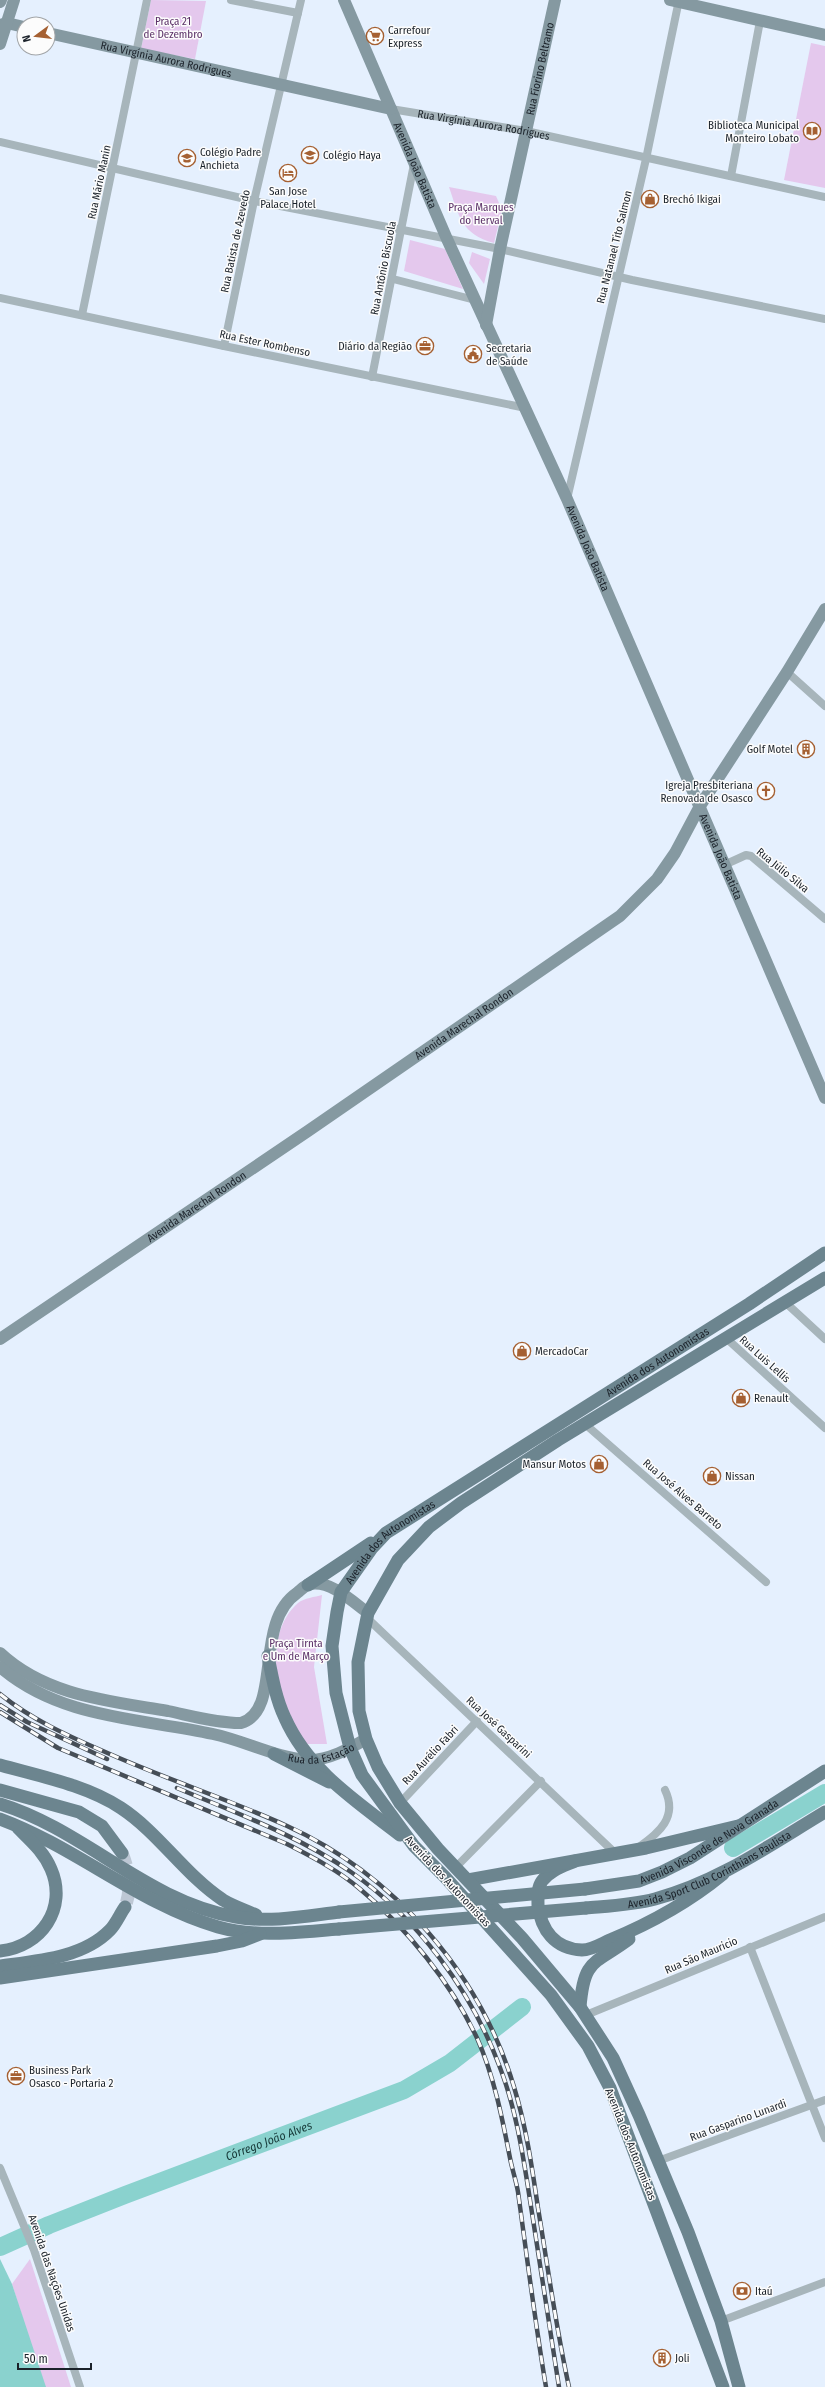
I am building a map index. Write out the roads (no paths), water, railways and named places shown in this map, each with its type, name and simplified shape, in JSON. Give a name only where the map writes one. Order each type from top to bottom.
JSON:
[{"type":"main road","points":[[0,44],[4,24],[14,0]]},
{"type":"main road","name":"Avenida João Batista","points":[[344,0],[447,239],[567,499],[825,1098]]},
{"type":"main road","name":"Rua Fiorino Beltramo","points":[[486,325],[500,249],[555,0]]},
{"type":"main road","points":[[676,1],[825,35]]},
{"type":"main road","points":[[4,24],[16,26]]},
{"type":"main road","name":"Rua Virgínia Aurora Rodrigues","points":[[56,35],[391,109]]},
{"type":"main road","name":"Avenida Marechal Rondon","points":[[0,1339],[604,928],[639,899],[657,879],[675,853],[700,806],[823,617]]},
{"type":"main road","name":"Avenida dos Autonomistas","points":[[723,2387],[624,2121],[610,2088],[588,2046],[551,1995],[445,1877],[414,1846],[362,1775],[350,1748],[336,1693],[332,1646],[341,1592],[372,1548],[386,1534],[762,1295],[825,1253]]},
{"type":"main road","name":"Avenida dos Autonomistas","points":[[739,2387],[721,2321],[658,2160],[622,2077],[583,2011],[522,1938],[456,1867],[400,1803],[378,1767],[366,1739],[357,1687],[358,1662],[368,1616],[398,1560],[428,1527],[460,1503],[585,1424],[825,1278]]},
{"type":"main road","points":[[0,1653],[23,1672],[62,1690],[81,1696],[234,1723],[247,1721],[257,1713],[264,1699],[268,1656],[279,1616],[285,1604],[293,1595],[386,1534]]},
{"type":"main road","points":[[308,1585],[320,1585],[341,1592],[368,1616]]},
{"type":"main road","points":[[268,1656],[284,1717],[296,1740],[311,1760],[336,1785],[414,1846]]},
{"type":"main road","name":"Rua da Estação","points":[[0,1667],[23,1685],[57,1702],[81,1709],[214,1734],[274,1754],[311,1760],[330,1756],[350,1748],[366,1739]]},
{"type":"main road","points":[[274,1754],[336,1785]]},
{"type":"main road","points":[[0,1765],[77,1788],[120,1807],[135,1819],[221,1899],[267,1919]]},
{"type":"main road","name":"Avenida Visconde de Nova Granada","points":[[0,1804],[22,1811],[61,1829],[163,1893],[185,1903],[237,1917],[267,1919],[585,1889],[639,1881],[662,1872],[690,1858],[825,1771]]},
{"type":"main road","points":[[0,1790],[79,1812],[102,1826],[122,1852]]},
{"type":"main road","name":"Avenida Sport Club Corinthians Paulista","points":[[263,1933],[339,1929],[586,1908],[637,1903],[656,1899],[723,1874],[825,1812]]},
{"type":"main road","points":[[6,1821],[65,1848],[140,1893],[177,1911],[219,1927],[263,1933]]},
{"type":"main road","points":[[0,1951],[13,1950],[25,1945],[46,1928],[57,1900],[56,1883],[46,1857],[6,1821]]},
{"type":"main road","points":[[468,1880],[635,1850],[738,1826]]},
{"type":"main road","points":[[576,1861],[548,1874],[539,1887],[539,1911],[543,1927],[551,1938],[568,1948],[587,1950],[636,1930],[698,1894],[723,1874]]},
{"type":"main road","points":[[0,1966],[53,1957],[89,1946],[111,1929],[125,1906]]},
{"type":"main road","points":[[583,2011],[582,1981],[585,1973],[604,1955],[629,1939],[636,1930]]},
{"type":"main road","points":[[0,1978],[217,1946],[242,1941],[263,1933]]},
{"type":"main road","points":[[693,2306],[701,2313],[704,2319],[711,2323],[721,2321]]},
{"type":"street","points":[[135,53],[147,0]]},
{"type":"street","points":[[231,0],[298,13]]},
{"type":"street","name":"Rua Batista de Azevedo","points":[[224,346],[254,201],[301,0]]},
{"type":"street","name":"Rua Natanael Tito Salmon","points":[[567,499],[646,159],[676,1]]},
{"type":"street","points":[[731,176],[760,21]]},
{"type":"street","name":"Rua Mário Manin","points":[[82,315],[114,170],[135,53]]},
{"type":"street","name":"Rua Virgínia Aurora Rodrigues","points":[[391,109],[526,131],[646,159],[825,196]]},
{"type":"street","points":[[0,142],[114,170],[254,201],[500,249],[618,276],[825,319]]},
{"type":"street","name":"Rua Antônio Biscuola","points":[[372,377],[393,279],[414,164]]},
{"type":"street","points":[[393,279],[475,300]]},
{"type":"street","name":"Rua Ester Rombenso","points":[[0,298],[526,408]]},
{"type":"street","points":[[787,672],[825,706]]},
{"type":"street","name":"Rua Júlio Silva","points":[[724,865],[746,855],[751,856],[825,919]]},
{"type":"street","points":[[786,1303],[825,1339]]},
{"type":"street","name":"Rua Luis Lellis","points":[[726,1338],[825,1428]]},
{"type":"street","name":"Rua José Alves Barreto","points":[[585,1424],[766,1582]]},
{"type":"street","name":"Rua José Gasparini","points":[[368,1616],[615,1853]]},
{"type":"street","name":"Rua Aurélio Fabri","points":[[400,1803],[477,1721]]},
{"type":"street","points":[[456,1867],[541,1781]]},
{"type":"street","points":[[635,1850],[653,1837],[665,1825],[670,1806],[665,1790]]},
{"type":"street","name":"Rua São Mauricio","points":[[583,2011],[825,1917]]},
{"type":"street","points":[[750,1947],[825,2138]]},
{"type":"street","name":"Rua Gasparino Lunardi","points":[[658,2160],[825,2100]]},
{"type":"street","name":"Avenida das Nações Unidas","points":[[0,2168],[34,2250],[80,2387]]},
{"type":"street","points":[[721,2321],[825,2282]]},
{"type":"waterway","name":"Córrego João Alves","points":[[733,1848],[825,1793]]},
{"type":"waterway","name":"Córrego João Alves","points":[[0,2247],[49,2225],[125,2195],[404,2090],[450,2063],[522,2007]]},
{"type":"tunnel","points":[[122,1853],[129,1880],[125,1907]]},
{"type":"railway","points":[[0,1694],[36,1719],[76,1739],[148,1770],[262,1815],[325,1846],[362,1871],[396,1899],[428,1932],[455,1967],[479,2005],[499,2045],[514,2087],[528,2147],[556,2320],[569,2387]]},
{"type":"railway","points":[[0,1705],[27,1722],[107,1759]]},
{"type":"railway","points":[[0,1712],[58,1748],[287,1844],[325,1864],[352,1882],[377,1904],[411,1939],[441,1977],[466,2017],[483,2052],[493,2082],[518,2192],[546,2387]]},
{"type":"railway","points":[[177,1788],[288,1836],[351,1872],[375,1890],[398,1911],[439,1958],[457,1983],[487,2037],[499,2065],[510,2098],[525,2166],[559,2387]]},
{"type":"place","name":"Carrefour Express","points":[[375,36]]},
{"type":"place","name":"Biblioteca Municipal Monteiro Lobato","points":[[812,131]]},
{"type":"place","name":"Colégio Haya","points":[[310,155]]},
{"type":"place","name":"Colégio Padre Anchieta","points":[[187,158]]},
{"type":"place","name":"San Jose Palace Hotel","points":[[288,173]]},
{"type":"place","name":"Brechó Ikigai","points":[[650,199]]},
{"type":"place","name":"Diário da Região","points":[[425,346]]},
{"type":"place","name":"Secretaria de Saúde","points":[[473,354]]},
{"type":"place","name":"Golf Motel","points":[[806,749]]},
{"type":"place","name":"Igreja Presbiteriana Renovada de Osasco","points":[[766,791]]},
{"type":"place","name":"MercadoCar","points":[[522,1351]]},
{"type":"place","name":"Renault","points":[[741,1398]]},
{"type":"place","name":"Mansur Motos","points":[[599,1464]]},
{"type":"place","name":"Nissan","points":[[712,1476]]},
{"type":"place","name":"Business Park Osasco - Portaria 2","points":[[16,2076]]},
{"type":"place","name":"Itaú","points":[[742,2291]]},
{"type":"place","name":"Joli","points":[[662,2358]]},
{"type":"park label","name":"Praça 21 de Dezembro","points":[[173,27]]},
{"type":"park label","name":"Praça Marques do Herval","points":[[481,213]]},
{"type":"park label","name":"Praça Tirnta e Um de Março","points":[[296,1649]]}]
